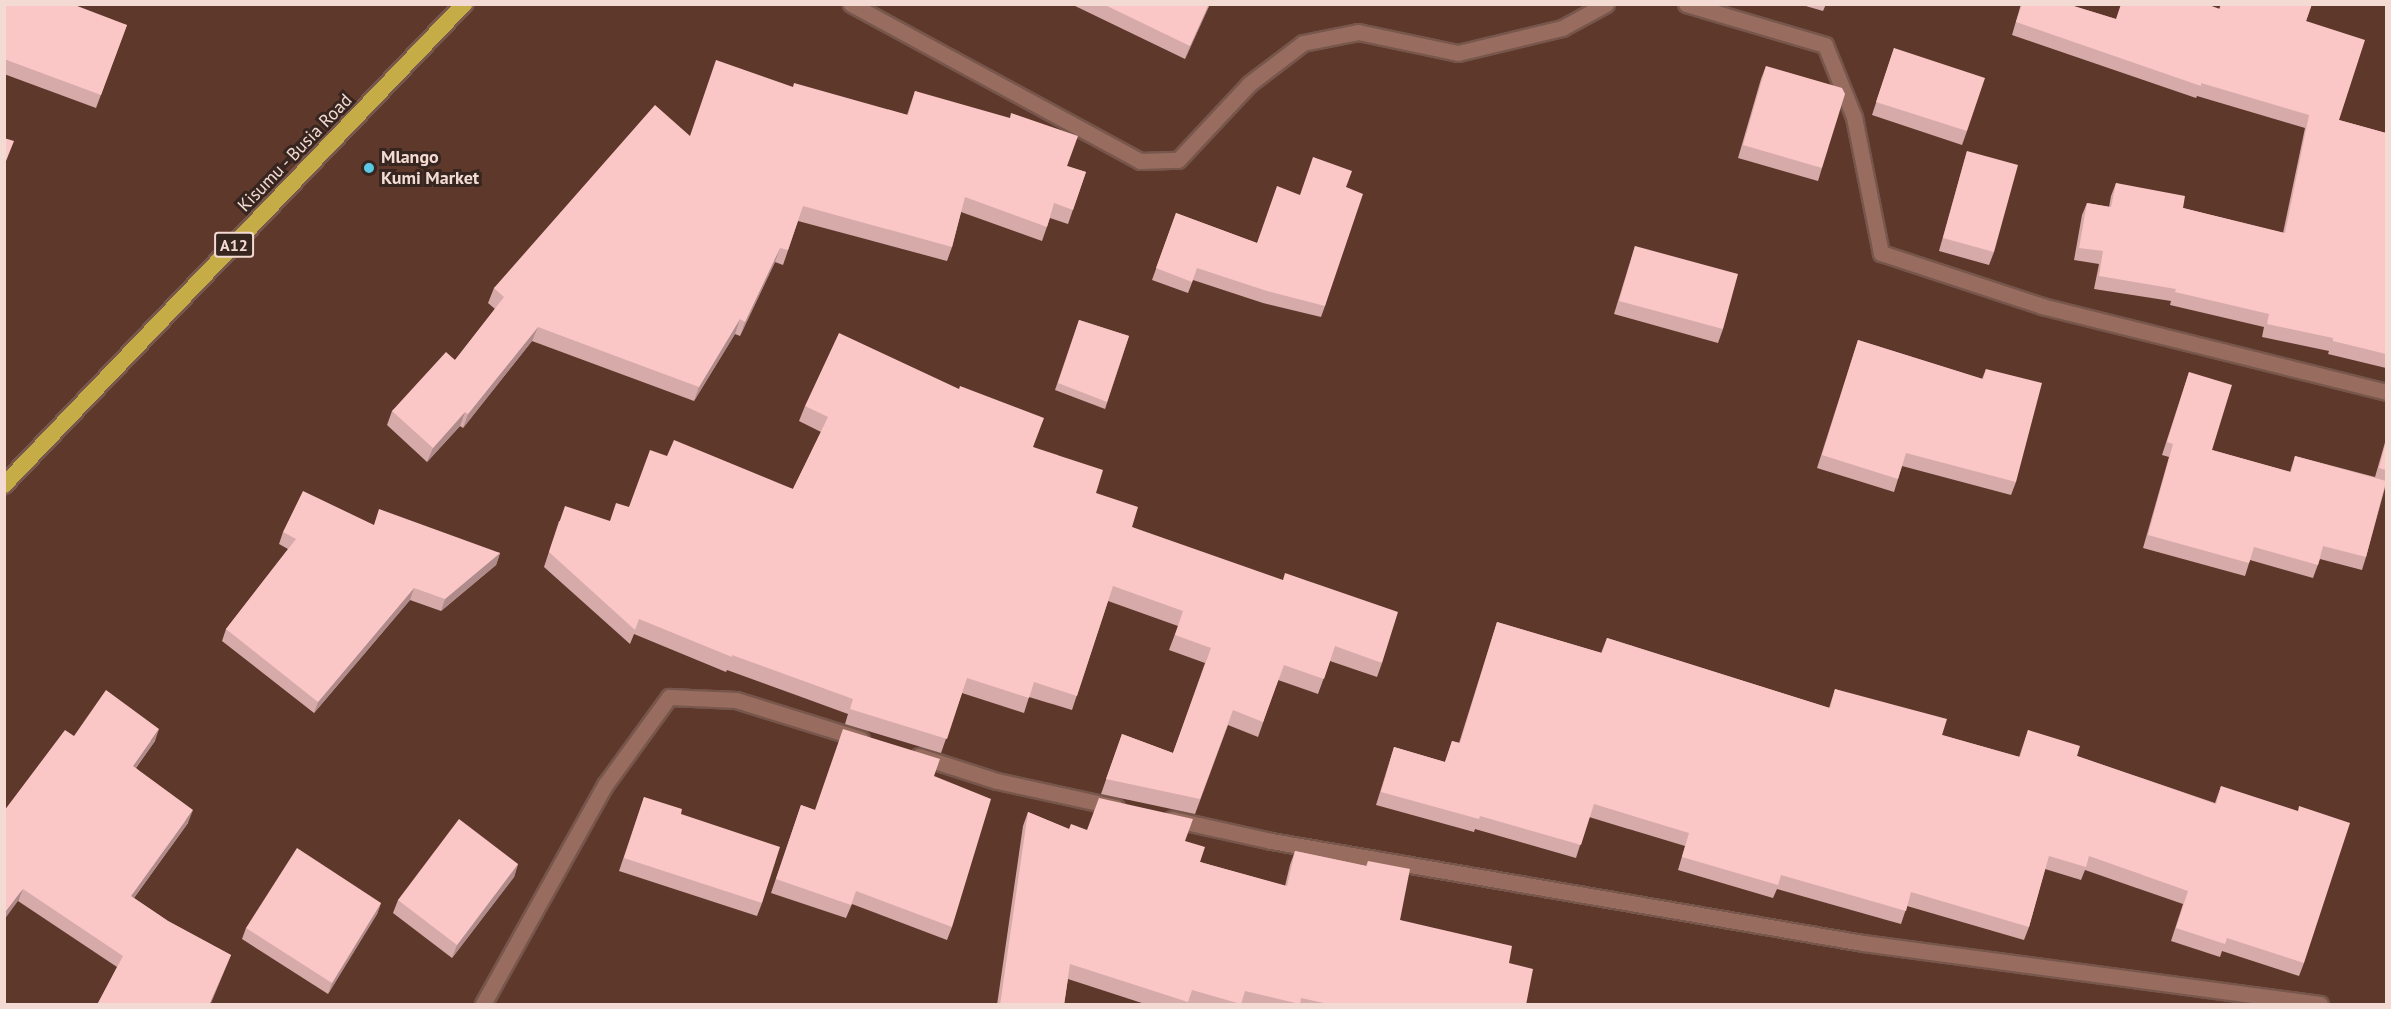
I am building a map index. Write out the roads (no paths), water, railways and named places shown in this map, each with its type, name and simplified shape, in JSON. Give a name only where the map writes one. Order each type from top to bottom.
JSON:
[{"type":"highway","name":"Kisumu - Busia Road","points":[[4,484],[464,4]]},
{"type":"street","points":[[851,4],[1140,161],[1178,160],[1250,84],[1303,43],[1358,32],[1458,53],[1562,28],[1606,4]]},
{"type":"street","points":[[1686,4],[1826,45],[1854,117],[1881,253],[2042,306],[2386,392]]},
{"type":"street","points":[[483,1005],[605,785],[669,697],[735,700],[872,742]]},
{"type":"street","points":[[906,753],[997,781],[1134,811]]},
{"type":"street","points":[[1157,816],[1283,843],[1863,943],[2320,1005]]},
{"type":"place","name":"Mlango Kumi Market","points":[[369,168]]}]
